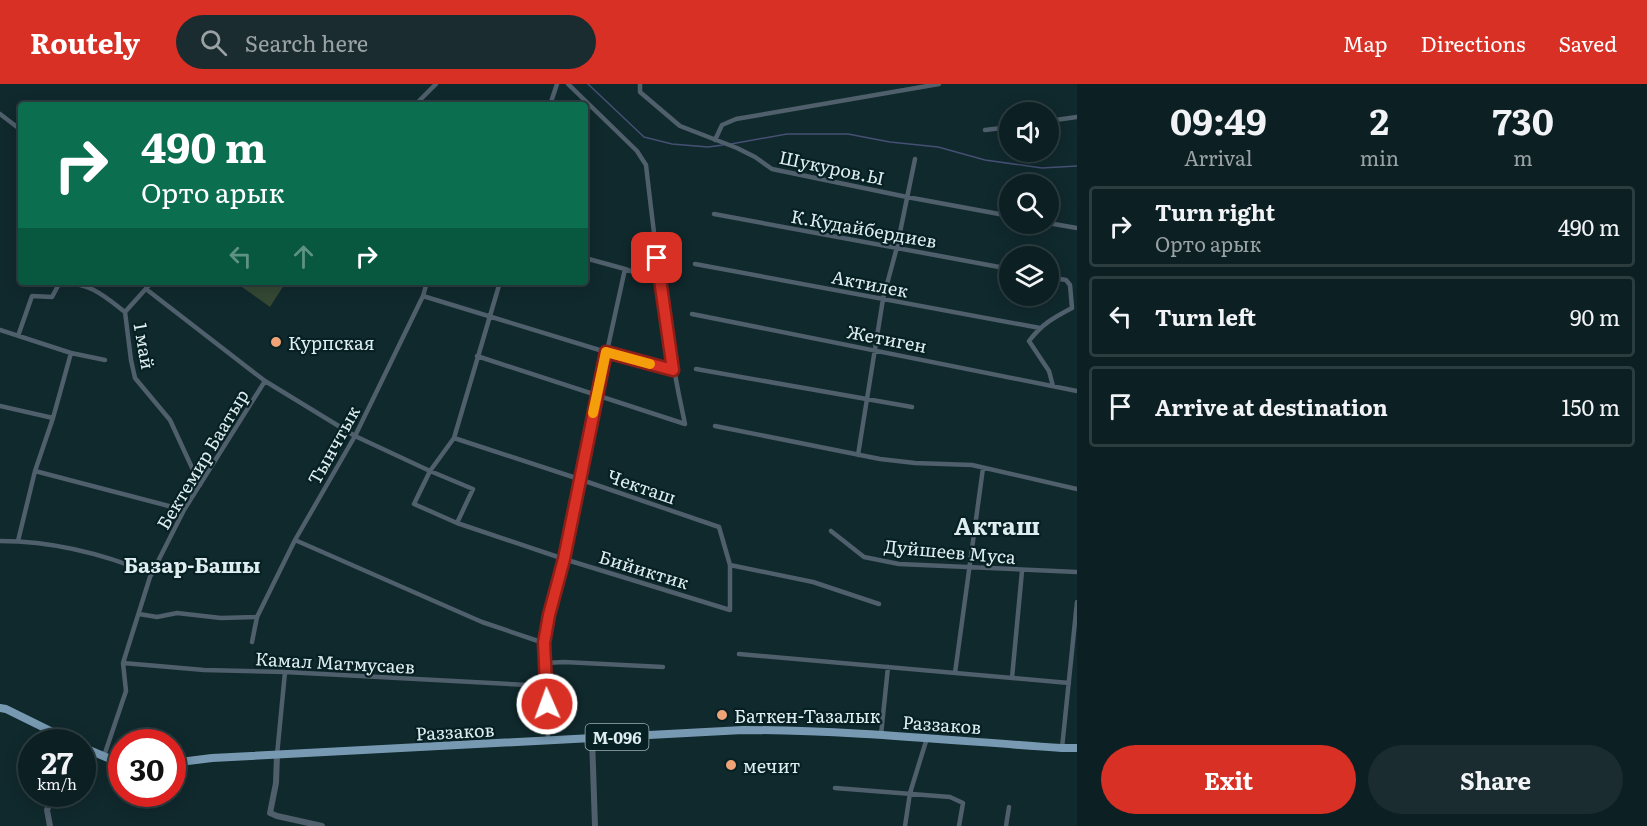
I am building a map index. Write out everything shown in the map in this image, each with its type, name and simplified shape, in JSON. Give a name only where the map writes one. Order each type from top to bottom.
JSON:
[{"type":"main road","points":[[0,708],[47,729]]},
{"type":"main road","name":"Раззаков","points":[[186,761],[743,730],[881,735],[1062,748]]},
{"type":"main road","name":"М-096","points":[[1062,748],[1077,750]]},
{"type":"main road","points":[[96,753],[108,758]]},
{"type":"street","points":[[418,102],[436,84]]},
{"type":"street","points":[[551,102],[556,84]]},
{"type":"street","points":[[568,84],[587,102]]},
{"type":"street","name":"Шукуров.Ы","points":[[640,84],[640,92],[680,126],[736,148],[772,169],[999,214]]},
{"type":"street","points":[[715,140],[722,125],[736,119],[939,84]]},
{"type":"street","points":[[477,356],[685,424],[673,370],[646,165],[637,151],[588,103]]},
{"type":"street","points":[[0,114],[18,128]]},
{"type":"street","points":[[1059,119],[1077,117]]},
{"type":"street","points":[[985,130],[999,128]]},
{"type":"street","points":[[858,455],[883,299],[897,247],[915,159]]},
{"type":"street","name":"К.Кудайбердиев","points":[[714,214],[999,267]]},
{"type":"street","points":[[1059,225],[1077,228]]},
{"type":"street","points":[[588,259],[625,268],[660,281]]},
{"type":"street","name":"Актилек","points":[[695,264],[1040,328]]},
{"type":"street","points":[[548,740],[544,643],[564,559],[596,396],[625,268]]},
{"type":"street","points":[[1053,386],[1049,371],[1029,341],[1050,320],[1072,308],[1070,285],[1066,280],[1059,279]]},
{"type":"street","name":"1 май","points":[[18,336],[32,296],[52,297],[58,285]]},
{"type":"street","name":"1 май","points":[[82,285],[95,290],[125,312],[135,378],[170,420],[200,485]]},
{"type":"street","points":[[125,312],[149,285]]},
{"type":"street","name":"Тынчтык","points":[[252,642],[257,617],[295,540],[356,436],[426,285]]},
{"type":"street","points":[[430,471],[454,438],[499,285]]},
{"type":"street","points":[[146,289],[265,381],[356,436],[473,489],[457,523]]},
{"type":"street","points":[[423,296],[673,370]]},
{"type":"street","name":"Жетиген","points":[[692,314],[1077,391]]},
{"type":"street","points":[[0,330],[71,353],[105,360]]},
{"type":"street","points":[[18,541],[35,471],[71,353]]},
{"type":"street","points":[[696,369],[912,407]]},
{"type":"street","name":"Бектемир Баатыр","points":[[104,756],[126,691],[123,663],[152,574],[183,510],[265,381]]},
{"type":"street","points":[[0,406],[52,418]]},
{"type":"street","points":[[715,426],[858,455],[915,463],[972,465],[1077,489]]},
{"type":"street","name":"Чекташ","points":[[454,438],[579,478],[719,527],[730,566]]},
{"type":"street","points":[[955,673],[983,468]]},
{"type":"street","points":[[35,471],[183,510]]},
{"type":"street","name":"Бийиктик","points":[[430,471],[414,504],[457,523],[564,559],[730,610],[730,566]]},
{"type":"street","name":"Дуйшеев Муса","points":[[831,531],[864,557],[898,564],[1077,572]]},
{"type":"street","points":[[295,540],[482,622],[544,643]]},
{"type":"street","points":[[0,541],[18,541],[79,550],[152,574]]},
{"type":"street","points":[[730,566],[813,582],[879,604]]},
{"type":"street","points":[[1012,678],[1022,571]]},
{"type":"street","points":[[1062,748],[1077,602]]},
{"type":"street","points":[[139,614],[157,617],[177,613],[221,618],[257,617]]},
{"type":"street","points":[[739,654],[1069,683]]},
{"type":"street","name":"Камал Матмусаев","points":[[123,663],[204,670],[546,686]]},
{"type":"street","points":[[545,663],[663,667]]},
{"type":"street","points":[[881,735],[888,667]]},
{"type":"street","points":[[285,672],[276,783],[270,813],[322,826]]},
{"type":"street","points":[[592,738],[595,826]]},
{"type":"street","points":[[905,826],[910,793],[927,738]]},
{"type":"street","points":[[835,788],[950,797],[963,803],[959,826]]},
{"type":"street","points":[[48,807],[50,826]]},
{"type":"street","points":[[1005,826],[1009,807]]},
{"type":"green space","points":[[244,285],[284,285],[270,307],[242,287]]},
{"type":"waterway","points":[[588,84],[644,137],[672,144],[708,147],[723,145]]},
{"type":"waterway","points":[[731,144],[787,134],[848,134],[890,142],[938,147],[985,160],[1042,168],[1077,166]]},
{"type":"slow traffic","points":[[593,413],[606,352],[650,364]]},
{"type":"place","name":"Курпская","points":[[276,342]]},
{"type":"place","name":"Баткен-Тазалык","points":[[722,715]]},
{"type":"place","name":"мечит","points":[[731,765]]},
{"type":"district","name":"Акташ","points":[[997,524]]},
{"type":"district","name":"Базар-Башы","points":[[192,563]]},
{"type":"route","points":[[547,704],[544,643],[564,559],[606,352],[673,370],[657,258]]}]
